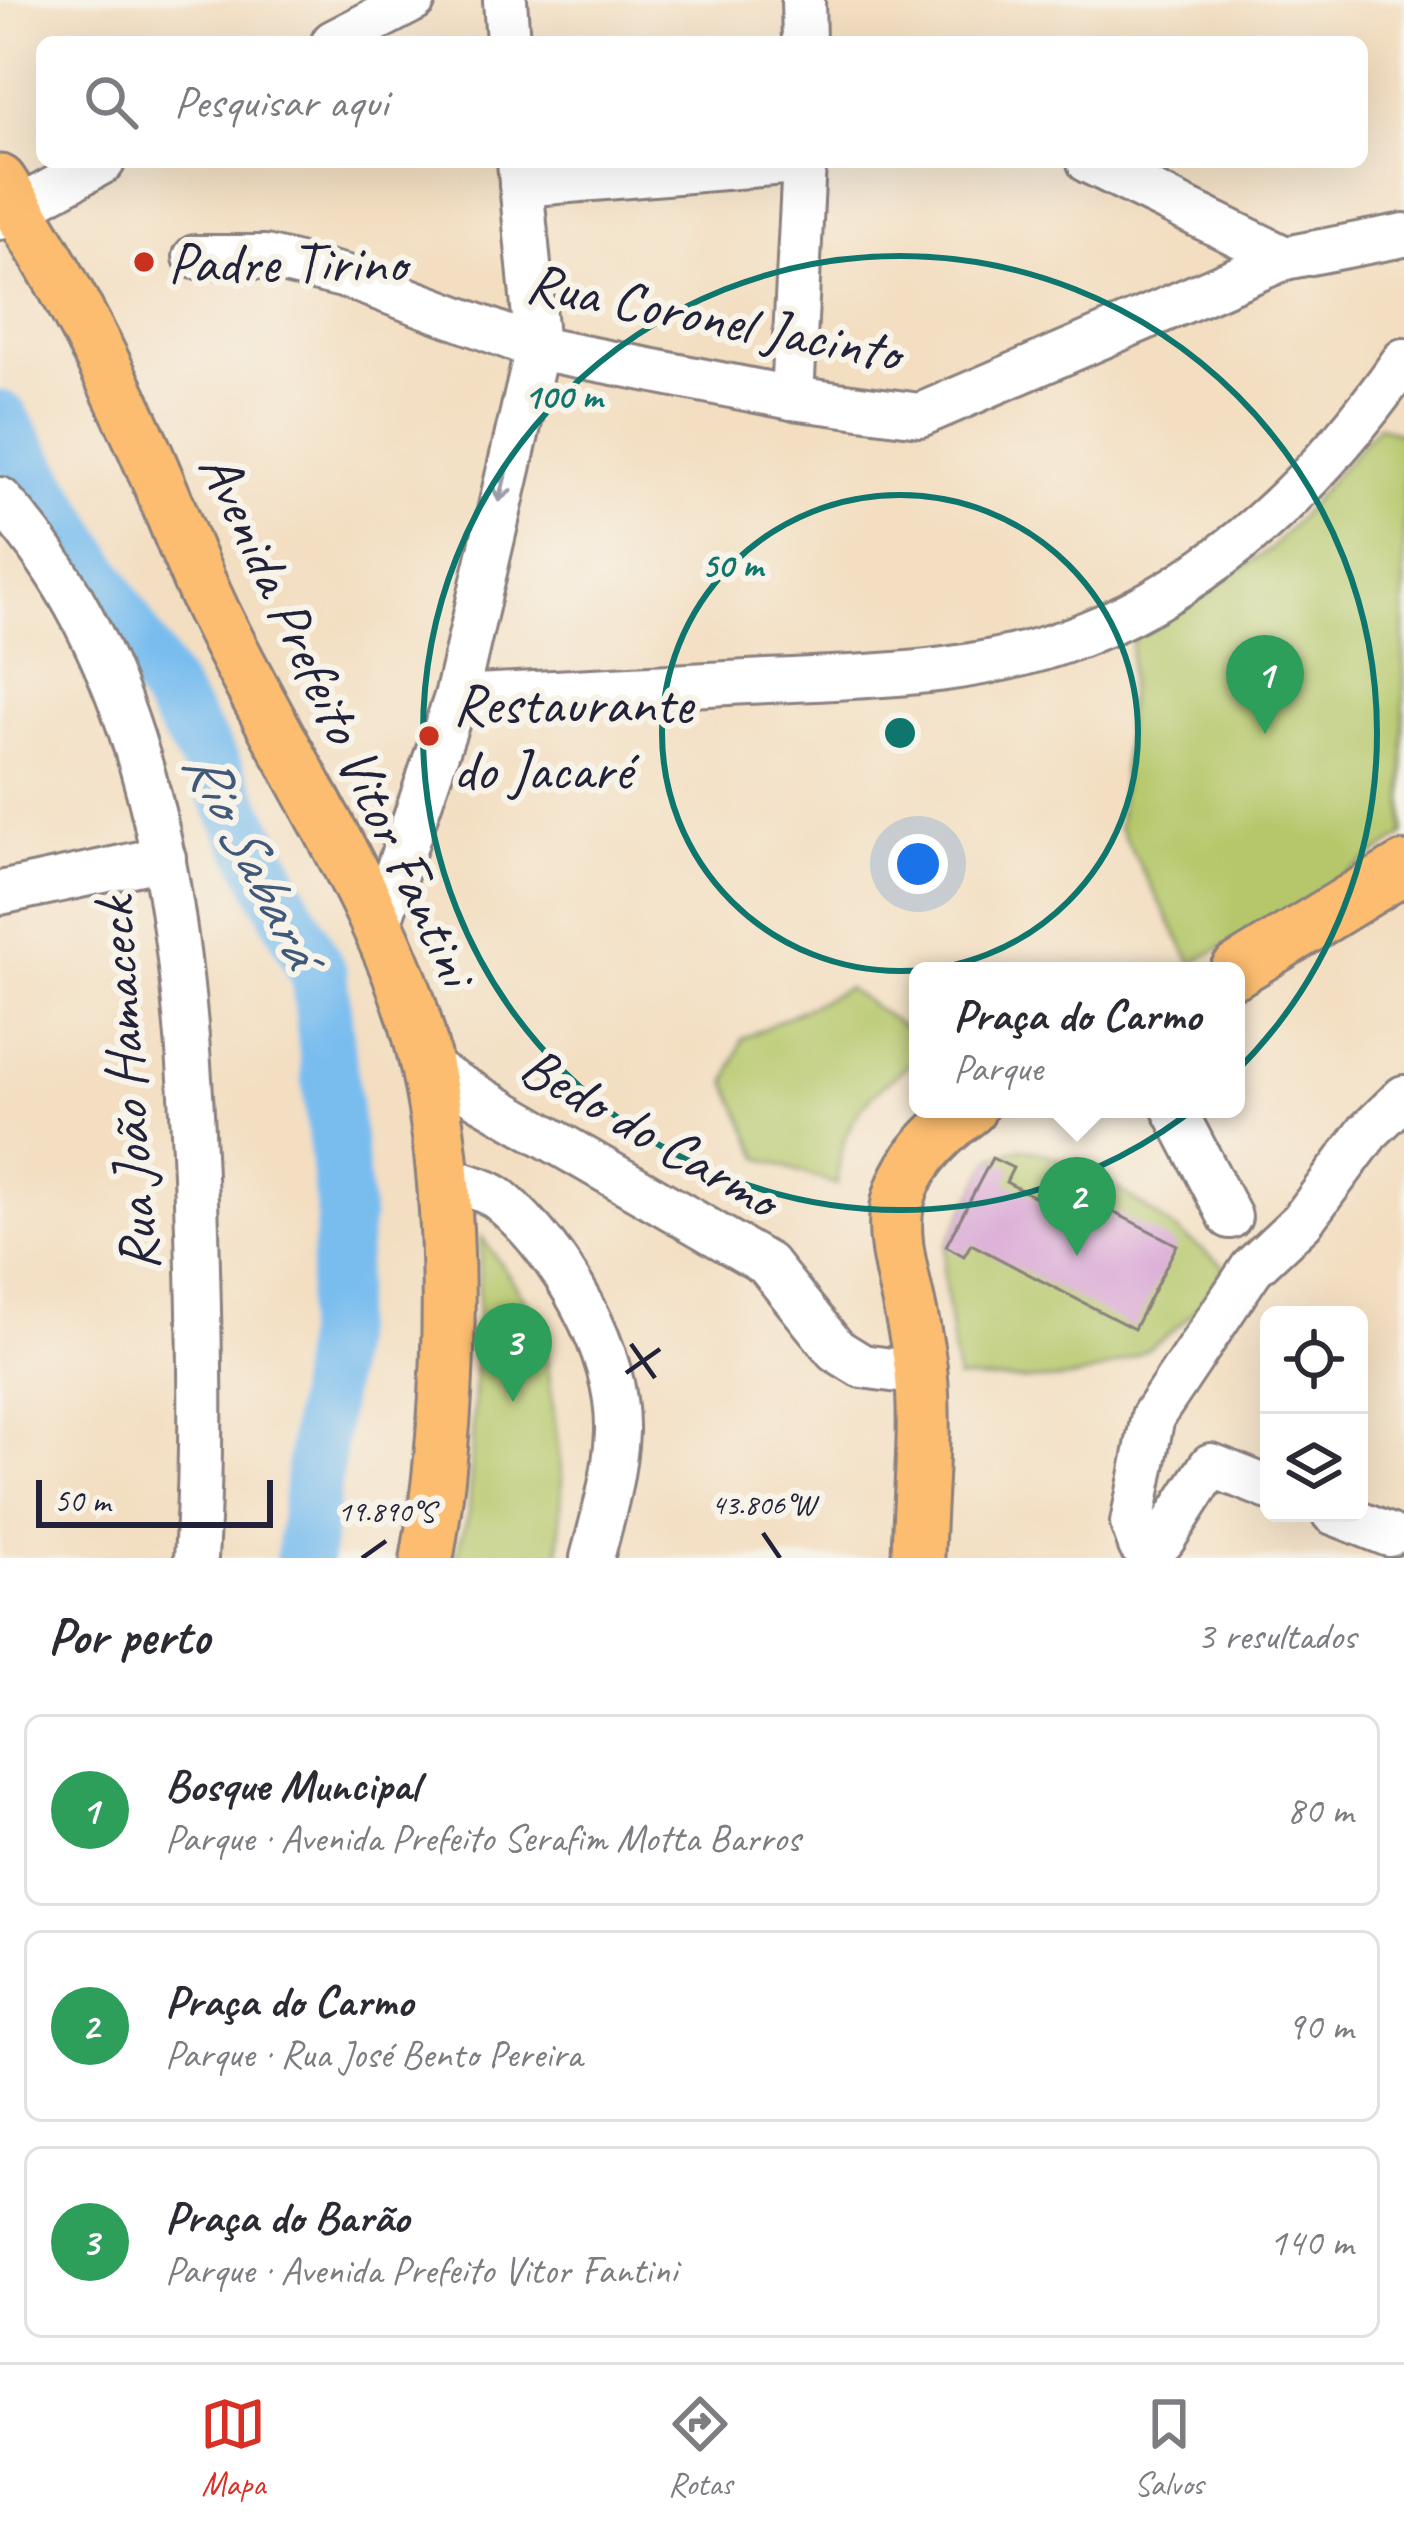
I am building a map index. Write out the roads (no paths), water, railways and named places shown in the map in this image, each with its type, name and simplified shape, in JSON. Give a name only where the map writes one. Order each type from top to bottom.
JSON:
[{"type":"main road","name":"Avenida Prefeito Vitor Fantini","points":[[6,202],[142,442],[212,610],[378,927],[404,987],[426,1067],[440,1178],[447,1378],[440,1484],[427,1558]]},
{"type":"main road","points":[[1245,965],[1404,868]]},
{"type":"main road","points":[[919,1558],[921,1374],[893,1237],[899,1186],[928,1141],[958,1118]]},
{"type":"street","points":[[345,36],[414,0]]},
{"type":"street","points":[[505,0],[508,36]]},
{"type":"street","points":[[803,0],[804,36]]},
{"type":"street","points":[[6,202],[88,168]]},
{"type":"street","points":[[378,927],[456,697],[537,348],[520,174],[660,168]]},
{"type":"street","points":[[792,398],[801,168]]},
{"type":"street","points":[[1101,168],[1285,258]]},
{"type":"street","name":"Rua Coronel Jacinto","points":[[195,257],[265,257],[351,278],[537,348],[792,398],[920,416],[1285,258],[1404,235]]},
{"type":"street","points":[[456,697],[911,674],[1002,660],[1081,635],[1167,594],[1247,538],[1304,488],[1404,360]]},
{"type":"street","name":"Rua João Hamaceck","points":[[0,499],[44,547],[107,669],[164,858],[191,1036],[203,1442],[196,1558]]},
{"type":"street","points":[[0,893],[164,858]]},
{"type":"street","name":"Bedo do Carmo","points":[[426,1067],[752,1253],[794,1294],[814,1329],[836,1350],[862,1366],[921,1374]]},
{"type":"street","points":[[1260,1484],[1210,1465],[1163,1540],[1140,1545],[1132,1523],[1153,1416],[1252,1268],[1302,1222],[1368,1132],[1404,1097]]},
{"type":"street","points":[[1179,1118],[1230,1217]]},
{"type":"street","points":[[440,1178],[497,1197],[546,1252],[585,1313],[608,1368],[617,1429],[610,1492],[592,1558]]},
{"type":"street","points":[[1355,1522],[1390,1536]]},
{"type":"waterway","name":"Rio Sabará","points":[[0,419],[212,765],[319,975],[345,1217],[304,1558]]},
{"type":"place","name":"Padre Tirino","points":[[144,262]]},
{"type":"place","name":"Bosque Muncipal","points":[[1265,734]]},
{"type":"place","name":"Restaurante do Jacaré","points":[[429,736]]},
{"type":"place","name":"Praça do Carmo","points":[[1077,1256]]},
{"type":"place","name":"Praça do Barão","points":[[513,1402]]}]
